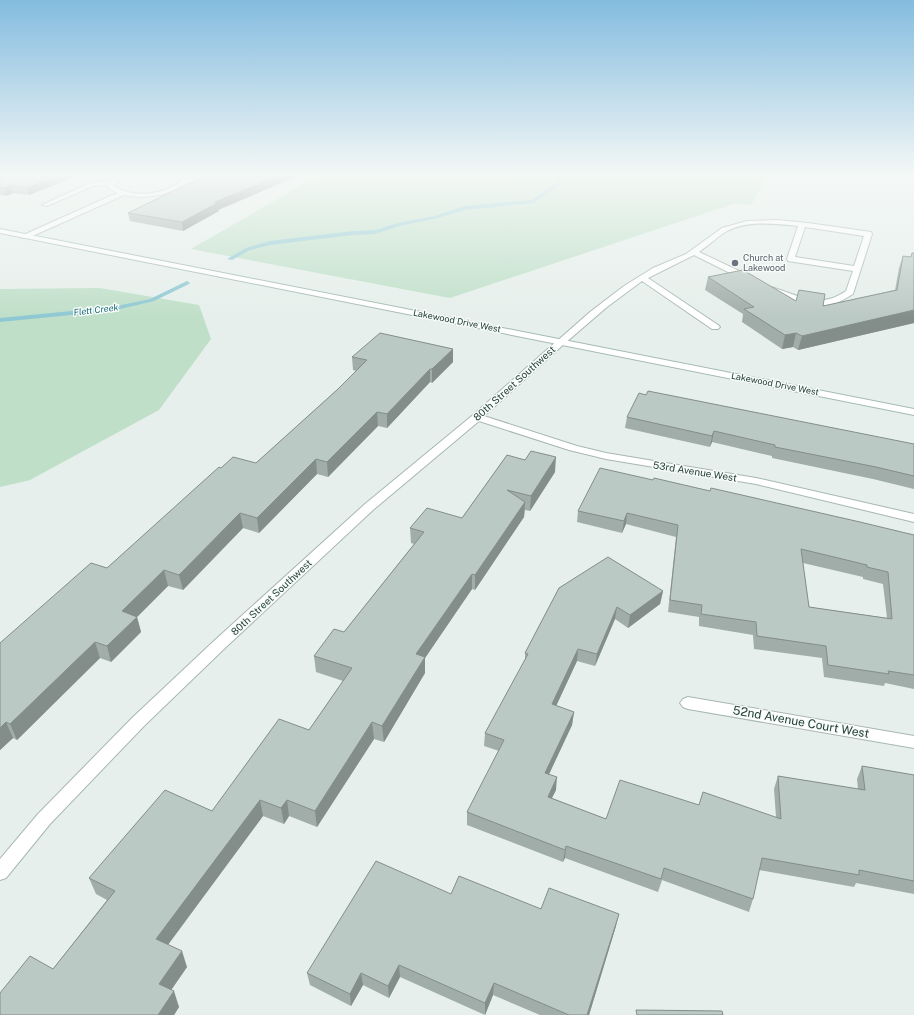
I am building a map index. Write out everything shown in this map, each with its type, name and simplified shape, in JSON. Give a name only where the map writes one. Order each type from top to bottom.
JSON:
[{"type":"street","points":[[25,236],[54,223]]},
{"type":"street","name":"80th Street Southwest","points":[[0,872],[44,819],[144,716],[369,507],[477,417],[601,306],[643,278],[694,252],[712,236],[729,227],[744,223]]},
{"type":"street","name":"80th Street Southwest","points":[[787,223],[868,234],[857,269]]},
{"type":"street","points":[[694,252],[778,293],[801,299],[829,302],[850,292],[857,269],[790,260],[802,225]]},
{"type":"street","name":"Lakewood Drive West","points":[[0,231],[914,412]]},
{"type":"street","points":[[643,278],[715,328]]},
{"type":"street","name":"53rd Avenue West","points":[[477,417],[573,448],[606,456],[756,481],[914,518]]},
{"type":"street","name":"52nd Avenue Court West","points":[[688,703],[914,742]]},
{"type":"green space","points":[[235,223],[675,223],[450,298],[191,249]]},
{"type":"green space","points":[[100,288],[199,305],[211,339],[159,410],[30,480],[0,487],[0,289]]},
{"type":"building","points":[[912,253],[914,253],[914,310],[802,336],[796,333],[785,335],[744,309],[754,307],[708,277],[743,270],[796,301],[799,290],[825,294],[823,306],[897,290],[903,256],[911,257]]},
{"type":"building","points":[[380,333],[453,349],[432,369],[430,369],[387,414],[377,412],[327,462],[316,459],[257,518],[240,513],[179,575],[164,570],[122,611],[137,617],[107,646],[95,642],[10,724],[6,722],[0,728],[0,643],[91,563],[107,568],[219,467],[221,468],[233,457],[256,463],[338,389],[367,360],[352,357]]},
{"type":"building","points":[[648,391],[914,444],[914,476],[775,447],[775,445],[714,431],[712,436],[627,417],[639,393],[646,395]]},
{"type":"building","points":[[531,451],[556,457],[531,496],[507,490],[525,502],[475,575],[472,574],[416,654],[425,657],[382,726],[372,722],[315,811],[287,800],[281,808],[260,800],[156,939],[182,951],[159,984],[174,991],[158,1015],[0,1015],[0,993],[30,956],[53,969],[115,891],[89,878],[165,790],[212,811],[279,719],[309,730],[352,668],[314,656],[334,629],[344,632],[424,532],[410,528],[427,508],[462,518],[507,455],[525,460]]},
{"type":"building","points":[[600,468],[653,480],[654,478],[710,491],[711,488],[914,535],[914,675],[888,671],[889,674],[828,665],[826,646],[757,636],[756,622],[701,614],[702,605],[670,600],[678,525],[627,513],[624,521],[578,511]],"holes":[[[801,549],[867,565],[867,567],[888,572],[892,619],[809,607]]]},
{"type":"building","points":[[608,557],[663,591],[630,615],[617,607],[597,654],[578,649],[552,704],[574,712],[545,773],[557,777],[548,797],[606,819],[620,780],[699,805],[703,792],[781,819],[778,776],[865,790],[862,766],[914,775],[914,881],[859,870],[859,875],[762,858],[753,899],[664,868],[661,879],[566,846],[565,850],[467,812],[504,740],[485,733],[528,654],[525,653],[559,588]]},
{"type":"building","points":[[376,861],[451,894],[459,876],[541,909],[549,888],[619,914],[587,1015],[569,1015],[494,983],[485,1003],[399,965],[388,986],[361,973],[350,994],[307,973]]},
{"type":"building","points":[[636,1010],[722,1011],[723,1015],[637,1015]]},
{"type":"waterway","name":"Flett Creek","points":[[230,259],[248,249],[270,243],[353,233],[375,232],[406,223]]},
{"type":"waterway","name":"Flett Creek","points":[[0,320],[112,309],[152,300],[187,283]]},
{"type":"place","name":"Church at Lakewood","points":[[735,263]]}]
